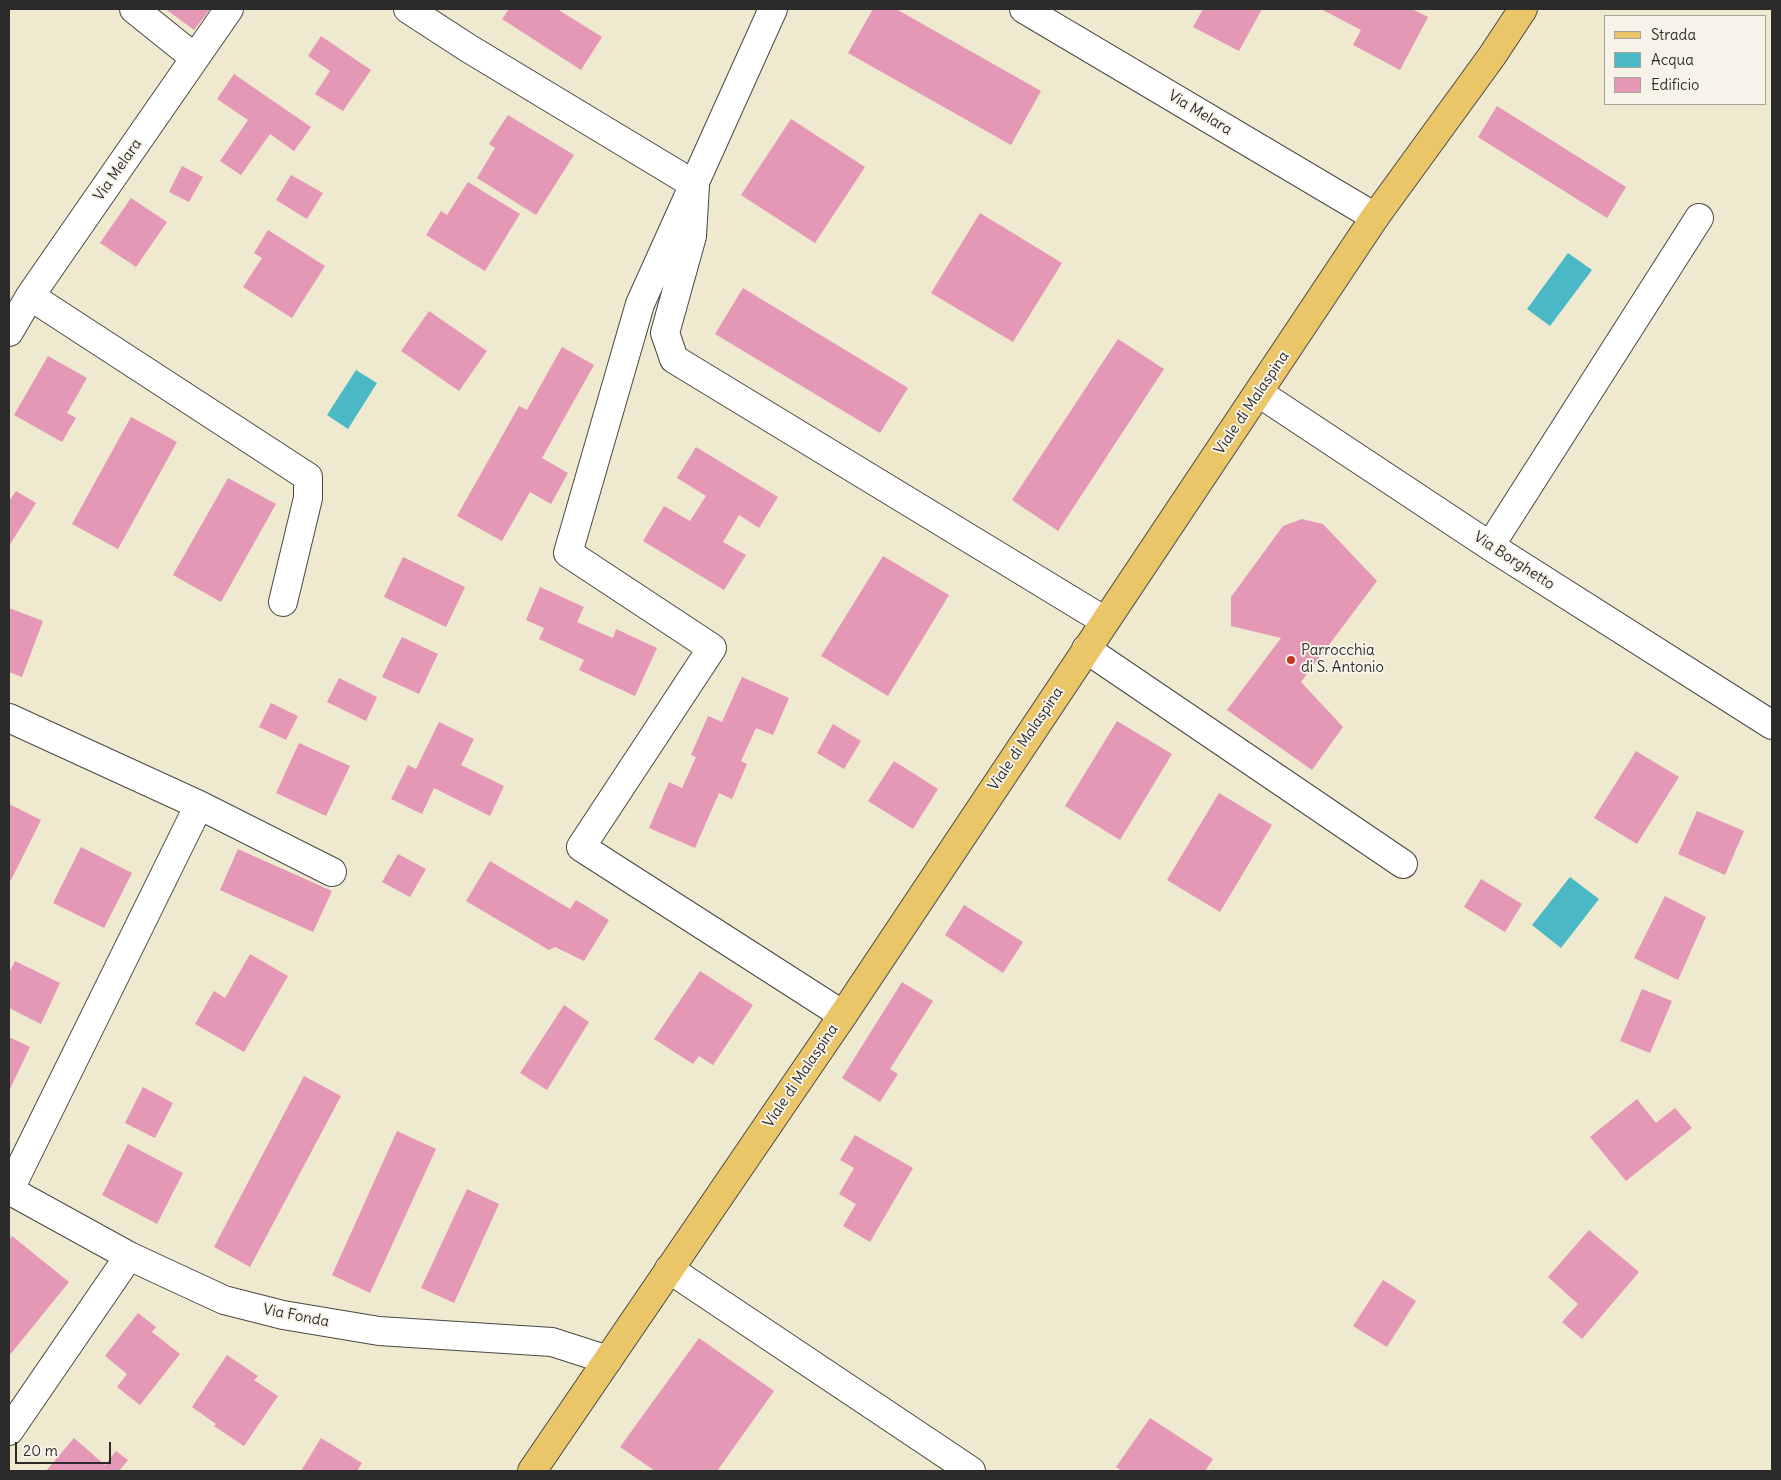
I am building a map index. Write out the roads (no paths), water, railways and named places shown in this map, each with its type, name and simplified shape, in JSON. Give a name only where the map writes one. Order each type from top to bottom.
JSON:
[{"type":"main road","name":"Viale di Malaspina","points":[[532,1471],[843,1015],[1375,217],[1486,64],[1523,9]]},
{"type":"street","points":[[134,9],[195,58]]},
{"type":"street","name":"Via Melara","points":[[9,332],[30,296],[229,9]]},
{"type":"street","points":[[408,9],[468,48],[695,185]]},
{"type":"street","points":[[773,9],[640,304],[568,552],[712,648],[581,847],[843,1015]]},
{"type":"street","name":"Via Melara","points":[[1024,9],[1375,217]]},
{"type":"street","points":[[695,185],[692,236],[665,333],[674,360],[1105,621]]},
{"type":"street","points":[[1490,546],[1699,218]]},
{"type":"street","points":[[30,296],[308,477],[308,498],[283,602]]},
{"type":"street","name":"Via Borghetto","points":[[1259,393],[1490,546],[1772,724]]},
{"type":"street","points":[[1086,649],[1403,864]]},
{"type":"street","points":[[9,718],[199,805],[332,872]]},
{"type":"street","points":[[9,1190],[199,805]]},
{"type":"street","name":"Via Fonda","points":[[9,1190],[129,1256],[224,1300],[283,1315],[379,1331],[552,1342],[608,1360]]},
{"type":"street","points":[[9,1431],[129,1256]]},
{"type":"street","points":[[669,1269],[971,1471]]},
{"type":"water","points":[[1568,253],[1592,270],[1550,326],[1527,309]]},
{"type":"water","points":[[356,370],[377,383],[348,429],[327,415]]},
{"type":"water","points":[[1570,877],[1599,899],[1561,948],[1532,925]]},
{"type":"place","name":"Parrocchia di S. Antonio","points":[[1291,660]]}]
